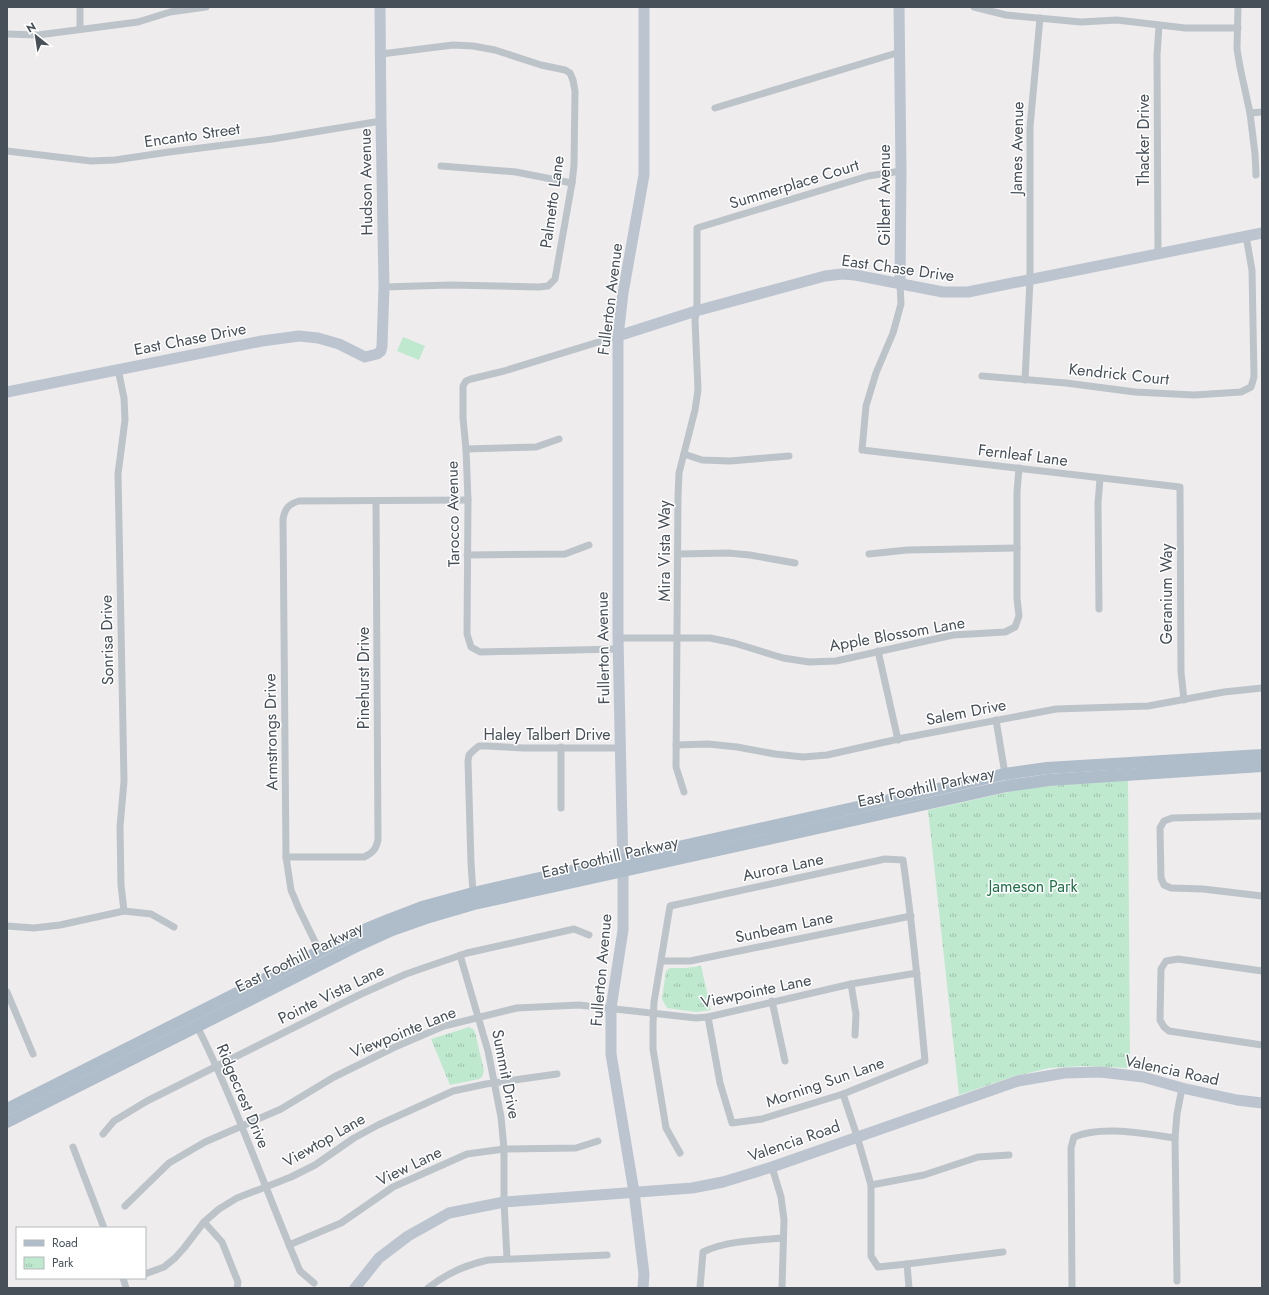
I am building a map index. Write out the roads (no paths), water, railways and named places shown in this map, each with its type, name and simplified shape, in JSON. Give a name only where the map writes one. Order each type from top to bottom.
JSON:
[{"type":"main road","name":"East Foothill Parkway","points":[[7,1122],[359,945],[392,930],[426,918],[623,865],[1005,774],[1047,768],[1262,755]]},
{"type":"main road","name":"East Foothill Parkway","points":[[7,1109],[354,934],[422,907],[473,893],[623,865],[1007,786],[1048,780],[1262,766]]},
{"type":"street","points":[[80,7],[80,29]]},
{"type":"street","points":[[7,34],[38,35],[138,22],[170,9],[206,7]]},
{"type":"street","name":"Hudson Avenue","points":[[377,354],[381,351],[382,346],[384,287],[380,7]]},
{"type":"street","name":"Fullerton Avenue","points":[[643,1288],[644,1274],[634,1192],[611,1054],[612,1008],[623,930],[618,638],[618,336],[623,294],[644,174],[644,7]]},
{"type":"street","name":"Gilbert Avenue","points":[[862,450],[866,406],[876,373],[894,333],[901,304],[899,7]]},
{"type":"street","points":[[974,7],[1006,15],[1081,22],[1117,20],[1185,28],[1238,28]]},
{"type":"street","points":[[1238,7],[1237,49],[1250,113],[1256,175]]},
{"type":"street","name":"James Avenue","points":[[1025,380],[1030,280],[1030,127],[1040,18]]},
{"type":"street","name":"Thacker Drive","points":[[1158,255],[1157,55],[1159,26]]},
{"type":"street","name":"Palmetto Lane","points":[[380,54],[453,45],[473,46],[495,50],[541,65],[565,70],[570,73],[575,91],[574,165],[572,183],[555,278],[548,286],[384,287]]},
{"type":"street","points":[[715,108],[900,52]]},
{"type":"street","points":[[1250,113],[1262,112]]},
{"type":"street","name":"Encanto Street","points":[[7,151],[91,160],[115,160],[272,139],[381,121]]},
{"type":"street","points":[[441,166],[516,172],[572,183]]},
{"type":"street","name":"Summerplace Court","points":[[697,228],[868,176],[901,171]]},
{"type":"street","name":"Mira Vista Way","points":[[684,792],[676,767],[679,473],[696,410],[698,390],[695,320],[697,228]]},
{"type":"street","name":"East Chase Drive","points":[[466,381],[504,371],[696,311],[829,275],[855,275],[944,292],[968,292],[1262,233]]},
{"type":"street","name":"Kendrick Court","points":[[982,376],[1066,383],[1135,392],[1194,396],[1241,392],[1252,387],[1254,376],[1252,270],[1246,236]]},
{"type":"street","name":"East Chase Drive","points":[[7,392],[262,341],[299,336],[318,338],[339,344],[365,357],[377,354]]},
{"type":"street","name":"Sonrisa Drive","points":[[118,369],[124,398],[124,420],[118,474],[124,781],[120,827],[121,885],[124,911]]},
{"type":"street","name":"Tarocco Avenue","points":[[466,381],[463,386],[463,418],[468,500],[467,634],[470,647],[480,652],[619,650]]},
{"type":"street","points":[[466,449],[536,447],[559,439]]},
{"type":"street","name":"Fernleaf Lane","points":[[862,450],[1100,479],[1180,487]]},
{"type":"street","points":[[684,454],[702,460],[730,461],[789,456]]},
{"type":"street","points":[[869,554],[907,550],[1018,548],[1017,492],[1019,468]]},
{"type":"street","points":[[1099,609],[1098,503],[1100,479]]},
{"type":"street","name":"Geranium Way","points":[[1180,487],[1181,672],[1184,700]]},
{"type":"street","points":[[376,501],[468,500]]},
{"type":"street","name":"Armstrongs Drive","points":[[320,952],[291,890],[286,857],[283,519],[288,506],[299,501],[376,501]]},
{"type":"street","name":"Pinehurst Drive","points":[[286,857],[364,857],[372,853],[378,840],[376,501]]},
{"type":"street","points":[[467,555],[565,554],[589,545]]},
{"type":"street","name":"Apple Blossom Lane","points":[[618,638],[710,638],[734,643],[783,658],[809,662],[836,661],[953,635],[1005,632],[1015,627],[1019,616],[1018,548]]},
{"type":"street","points":[[678,554],[736,554],[795,563]]},
{"type":"street","points":[[878,651],[898,740]]},
{"type":"street","name":"Salem Drive","points":[[676,745],[708,744],[803,757],[827,756],[898,740],[1056,709],[1148,706],[1224,692],[1262,688]]},
{"type":"street","points":[[996,720],[1005,774]]},
{"type":"street","name":"Haley Talbert Drive","points":[[473,893],[468,761],[474,750],[479,746],[522,748],[621,748]]},
{"type":"street","points":[[561,747],[561,808]]},
{"type":"street","points":[[1262,816],[1172,818],[1164,821],[1160,828],[1161,878],[1164,885],[1171,888],[1203,889],[1262,896]]},
{"type":"street","name":"Aurora Lane","points":[[662,961],[670,906],[885,859],[903,860],[911,916]]},
{"type":"street","points":[[7,926],[34,928],[60,925],[124,911],[151,914],[174,927]]},
{"type":"street","points":[[911,916],[917,972]]},
{"type":"street","name":"Sunbeam Lane","points":[[662,961],[690,961],[911,916]]},
{"type":"street","name":"Pointe Vista Lane","points":[[103,1134],[114,1121],[147,1101],[359,995],[406,974],[460,955],[574,929],[589,935]]},
{"type":"street","name":"Summit Drive","points":[[460,955],[488,1051],[501,1117],[504,1149],[504,1202],[507,1258]]},
{"type":"street","points":[[1262,971],[1178,959],[1166,961],[1161,969],[1160,1020],[1164,1027],[1169,1031],[1262,1045]]},
{"type":"street","points":[[662,961],[653,1012],[653,1049],[666,1128],[680,1153]]},
{"type":"street","name":"Viewpointe Lane","points":[[125,1206],[169,1164],[205,1142],[281,1109],[334,1076],[444,1026],[517,1008],[540,1006],[578,1005],[653,1012],[696,1018],[708,1017],[851,984],[917,972]]},
{"type":"street","name":"Morning Sun Lane","points":[[708,1017],[720,1083],[732,1123],[762,1118],[843,1094],[925,1061],[917,972]]},
{"type":"street","points":[[851,984],[856,1014],[855,1035]]},
{"type":"street","points":[[7,992],[33,1054]]},
{"type":"street","points":[[772,1002],[785,1061]]},
{"type":"street","name":"Ridgecrest Drive","points":[[197,1026],[242,1126],[300,1271],[314,1283]]},
{"type":"street","name":"Valencia Road","points":[[355,1288],[379,1258],[408,1236],[449,1213],[504,1202],[692,1188],[723,1182],[772,1167],[857,1136],[1018,1081],[1065,1073],[1100,1072],[1143,1077],[1182,1088],[1262,1104]]},
{"type":"street","name":"Viewtop Lane","points":[[146,1274],[164,1266],[174,1258],[184,1248],[204,1222],[237,1198],[291,1178],[315,1165],[354,1138],[378,1125],[453,1091],[556,1074]]},
{"type":"street","points":[[1177,1281],[1175,1138],[1177,1114],[1182,1088]]},
{"type":"street","points":[[843,1094],[871,1185],[871,1256],[878,1267],[1003,1252]]},
{"type":"street","points":[[1072,1288],[1071,1148],[1074,1137],[1084,1133],[1123,1131],[1175,1138]]},
{"type":"street","name":"View Lane","points":[[289,1244],[341,1223],[393,1187],[467,1154],[504,1149],[576,1148],[598,1141]]},
{"type":"street","points":[[73,1147],[104,1227]]},
{"type":"street","points":[[871,1185],[924,1175],[978,1157],[1009,1155]]},
{"type":"street","points":[[772,1167],[781,1197],[784,1220],[782,1288]]},
{"type":"street","points":[[204,1222],[222,1242],[238,1282],[237,1288]]},
{"type":"street","points":[[700,1288],[703,1252],[711,1248],[756,1240],[783,1238]]},
{"type":"street","points":[[428,1288],[440,1279],[470,1264],[488,1260],[507,1258],[607,1256]]},
{"type":"street","points":[[907,1264],[909,1288]]},
{"type":"park label","name":"Jameson Park","points":[[1033,886]]}]
